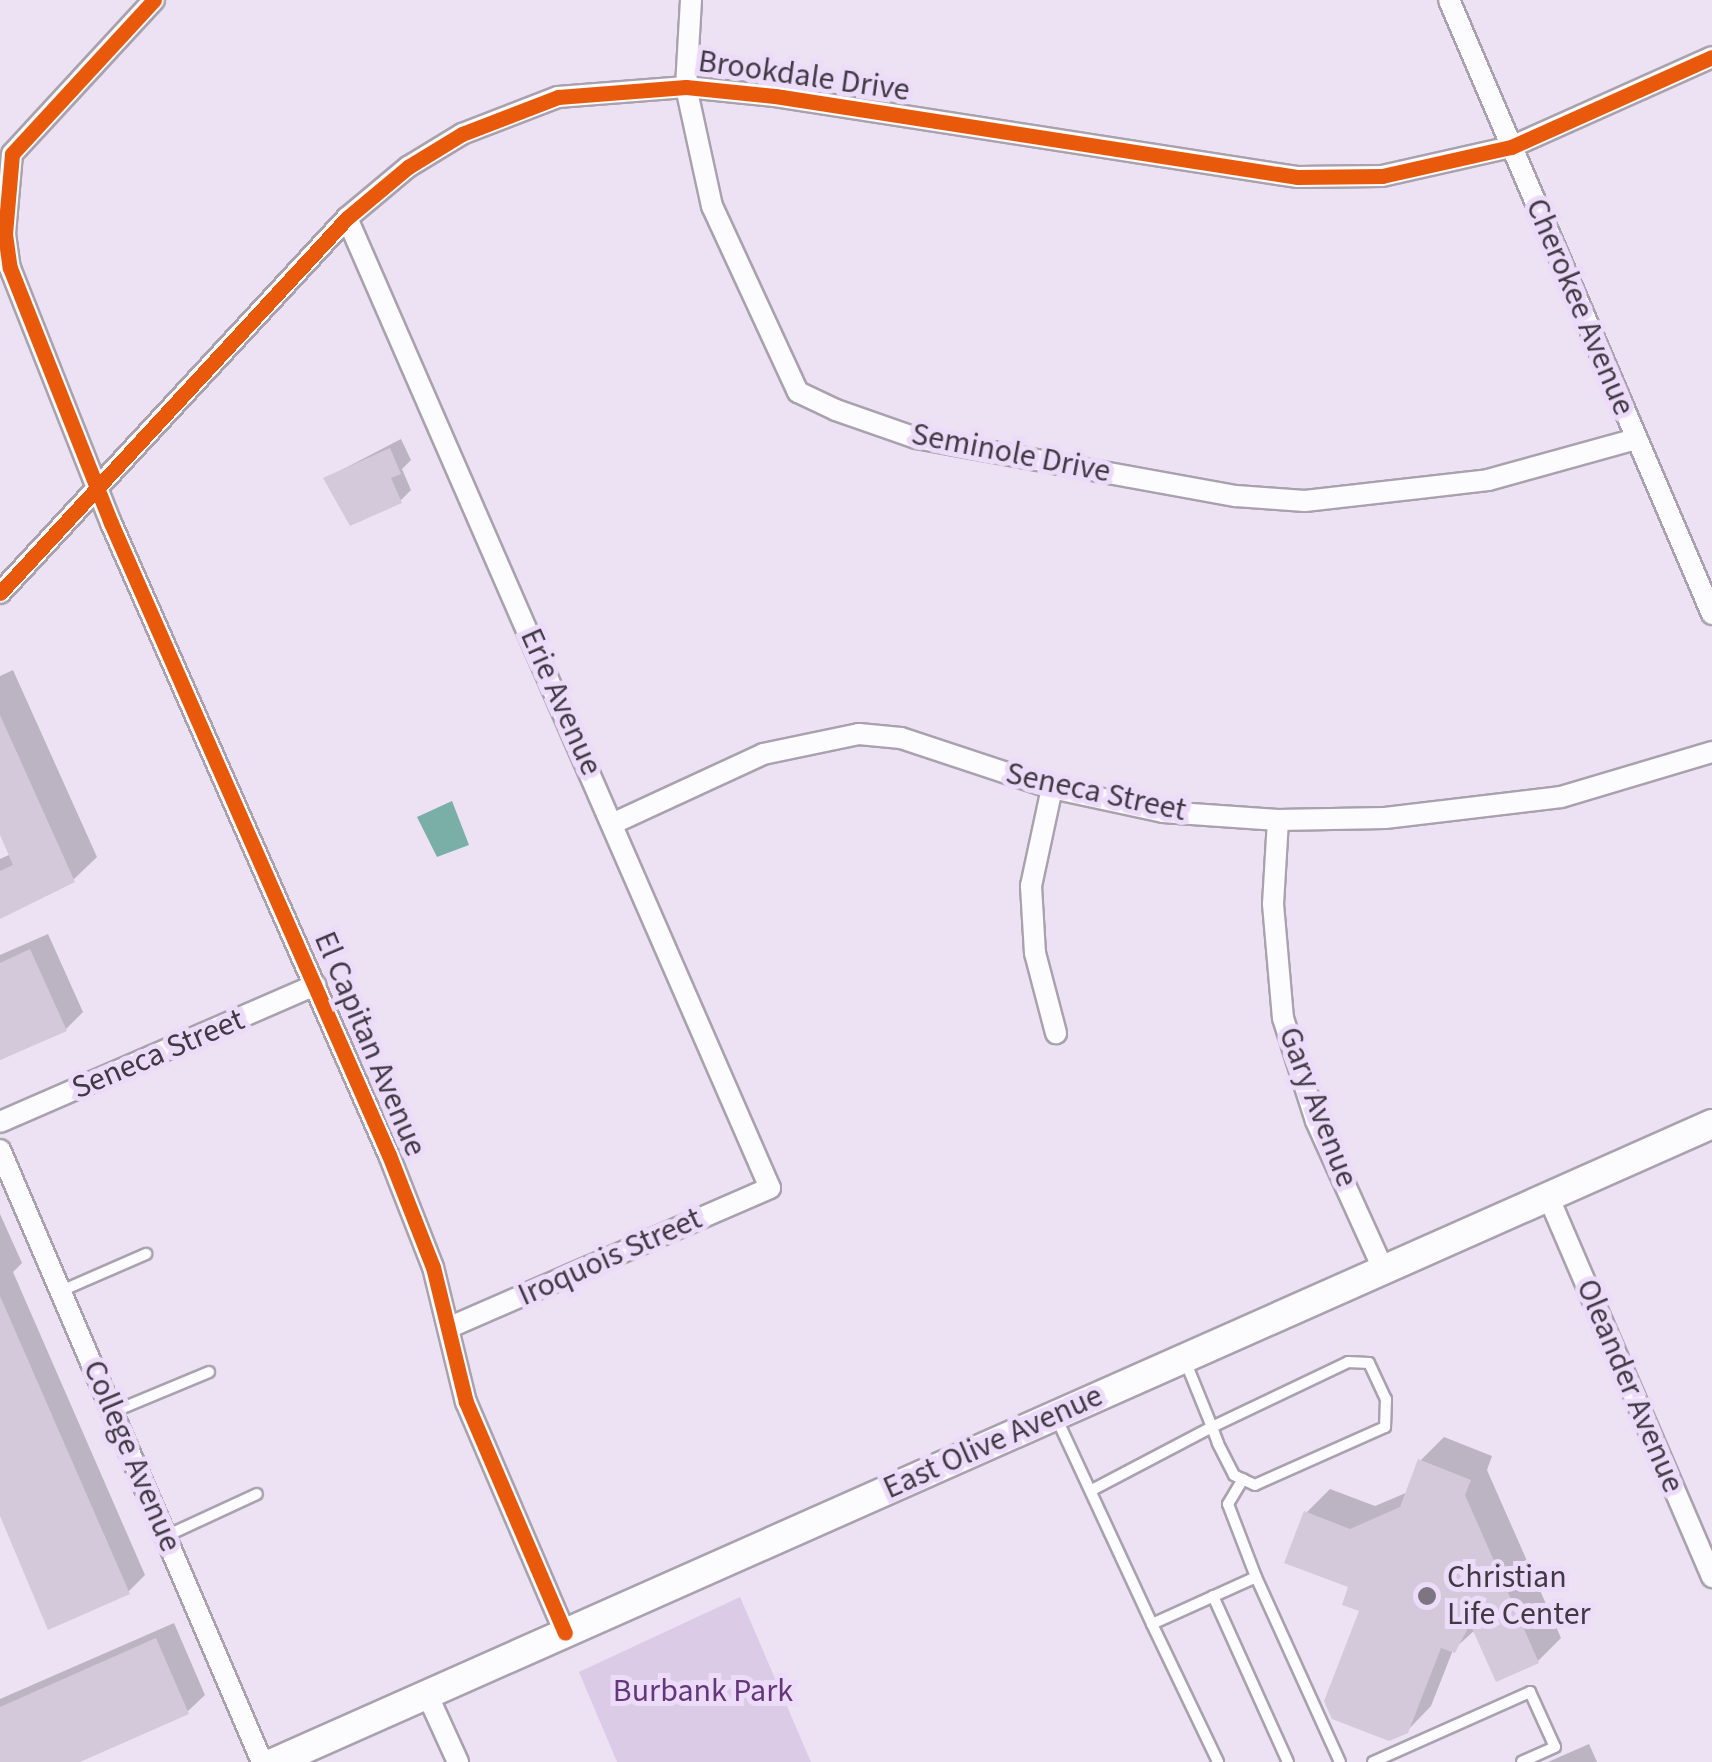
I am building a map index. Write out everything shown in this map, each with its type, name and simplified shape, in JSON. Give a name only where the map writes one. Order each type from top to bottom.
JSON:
[{"type":"main road","name":"East Olive Avenue","points":[[275,1762],[1712,1124]]},
{"type":"street","name":"El Capitan Avenue","points":[[154,0],[12,154],[5,234],[10,268],[98,486],[433,1266],[466,1402],[565,1633]]},
{"type":"street","name":"Seminole Drive","points":[[691,0],[686,87],[700,171],[760,318],[798,392],[836,410],[916,438],[1236,496],[1304,501],[1488,480],[1636,438]]},
{"type":"street","name":"Cherokee Avenue","points":[[1449,0],[1712,614]]},
{"type":"street","name":"Brookdale Drive","points":[[0,593],[348,218],[408,167],[514,111],[558,97],[686,87],[1297,177],[1382,176],[1511,147],[1712,57]]},
{"type":"street","name":"Erie Avenue","points":[[348,218],[770,1188]]},
{"type":"street","name":"Seneca Street","points":[[614,824],[763,754],[858,734],[942,748],[1052,788],[1162,812],[1278,820],[1385,818],[1560,796],[1712,752]]},
{"type":"street","points":[[1052,788],[1031,886],[1035,952],[1056,1033]]},
{"type":"street","name":"Gary Avenue","points":[[1278,820],[1273,904],[1283,1018],[1316,1121],[1383,1269]]},
{"type":"street","name":"Seneca Street","points":[[0,1122],[315,985]]},
{"type":"street","name":"College Avenue","points":[[0,1150],[262,1762]]},
{"type":"street","name":"Iroquois Street","points":[[450,1328],[770,1188]]},
{"type":"street","name":"Oleander Avenue","points":[[1548,1196],[1712,1577]]},
{"type":"street","points":[[427,1694],[458,1762]]},
{"type":"lane","points":[[61,1291],[146,1254]]},
{"type":"lane","points":[[1092,1490],[1212,1427],[1348,1362],[1370,1363],[1386,1399],[1386,1427],[1256,1486],[1234,1474],[1212,1427],[1184,1358]]},
{"type":"lane","points":[[112,1412],[208,1372]]},
{"type":"lane","points":[[1055,1414],[1218,1762]]},
{"type":"lane","points":[[1242,1479],[1228,1504],[1256,1577],[1340,1762]]},
{"type":"lane","points":[[166,1536],[257,1494]]},
{"type":"lane","points":[[1152,1624],[1256,1577]]},
{"type":"lane","points":[[1212,1596],[1288,1762]]},
{"type":"lane","points":[[1373,1762],[1530,1692],[1555,1747],[1522,1762]]},
{"type":"green space","name":"Burbank Park","points":[[740,1597],[811,1762],[617,1762],[579,1672]]},
{"type":"shaded area","points":[[452,801],[469,845],[437,857],[417,817]]},
{"type":"building","points":[[390,448],[401,474],[391,478],[402,503],[350,526],[323,478]]},
{"type":"building","points":[[0,715],[75,882],[0,919],[0,871],[13,865],[0,835]]},
{"type":"building","points":[[30,949],[67,1031],[0,1060],[0,963]]},
{"type":"building","points":[[0,1296],[130,1594],[48,1630],[0,1516]]},
{"type":"building","name":"Christian Life Center","points":[[1418,1459],[1471,1480],[1465,1495],[1539,1663],[1496,1682],[1470,1624],[1455,1653],[1441,1648],[1408,1733],[1389,1741],[1332,1719],[1324,1701],[1359,1611],[1342,1605],[1348,1587],[1284,1563],[1304,1511],[1350,1529],[1400,1507]]},
{"type":"building","points":[[156,1638],[189,1714],[80,1762],[0,1762],[0,1707]]},
{"type":"cycle path","points":[[154,0],[12,154],[5,234],[10,268],[111,523],[389,1155],[433,1267],[466,1402],[565,1633]]},
{"type":"cycle path","points":[[0,593],[347,218],[408,167],[462,134],[558,97],[686,87],[775,96],[1297,177],[1382,176],[1511,147],[1712,57]]},
{"type":"place","name":"Christian Life Center","points":[[1427,1596]]}]
